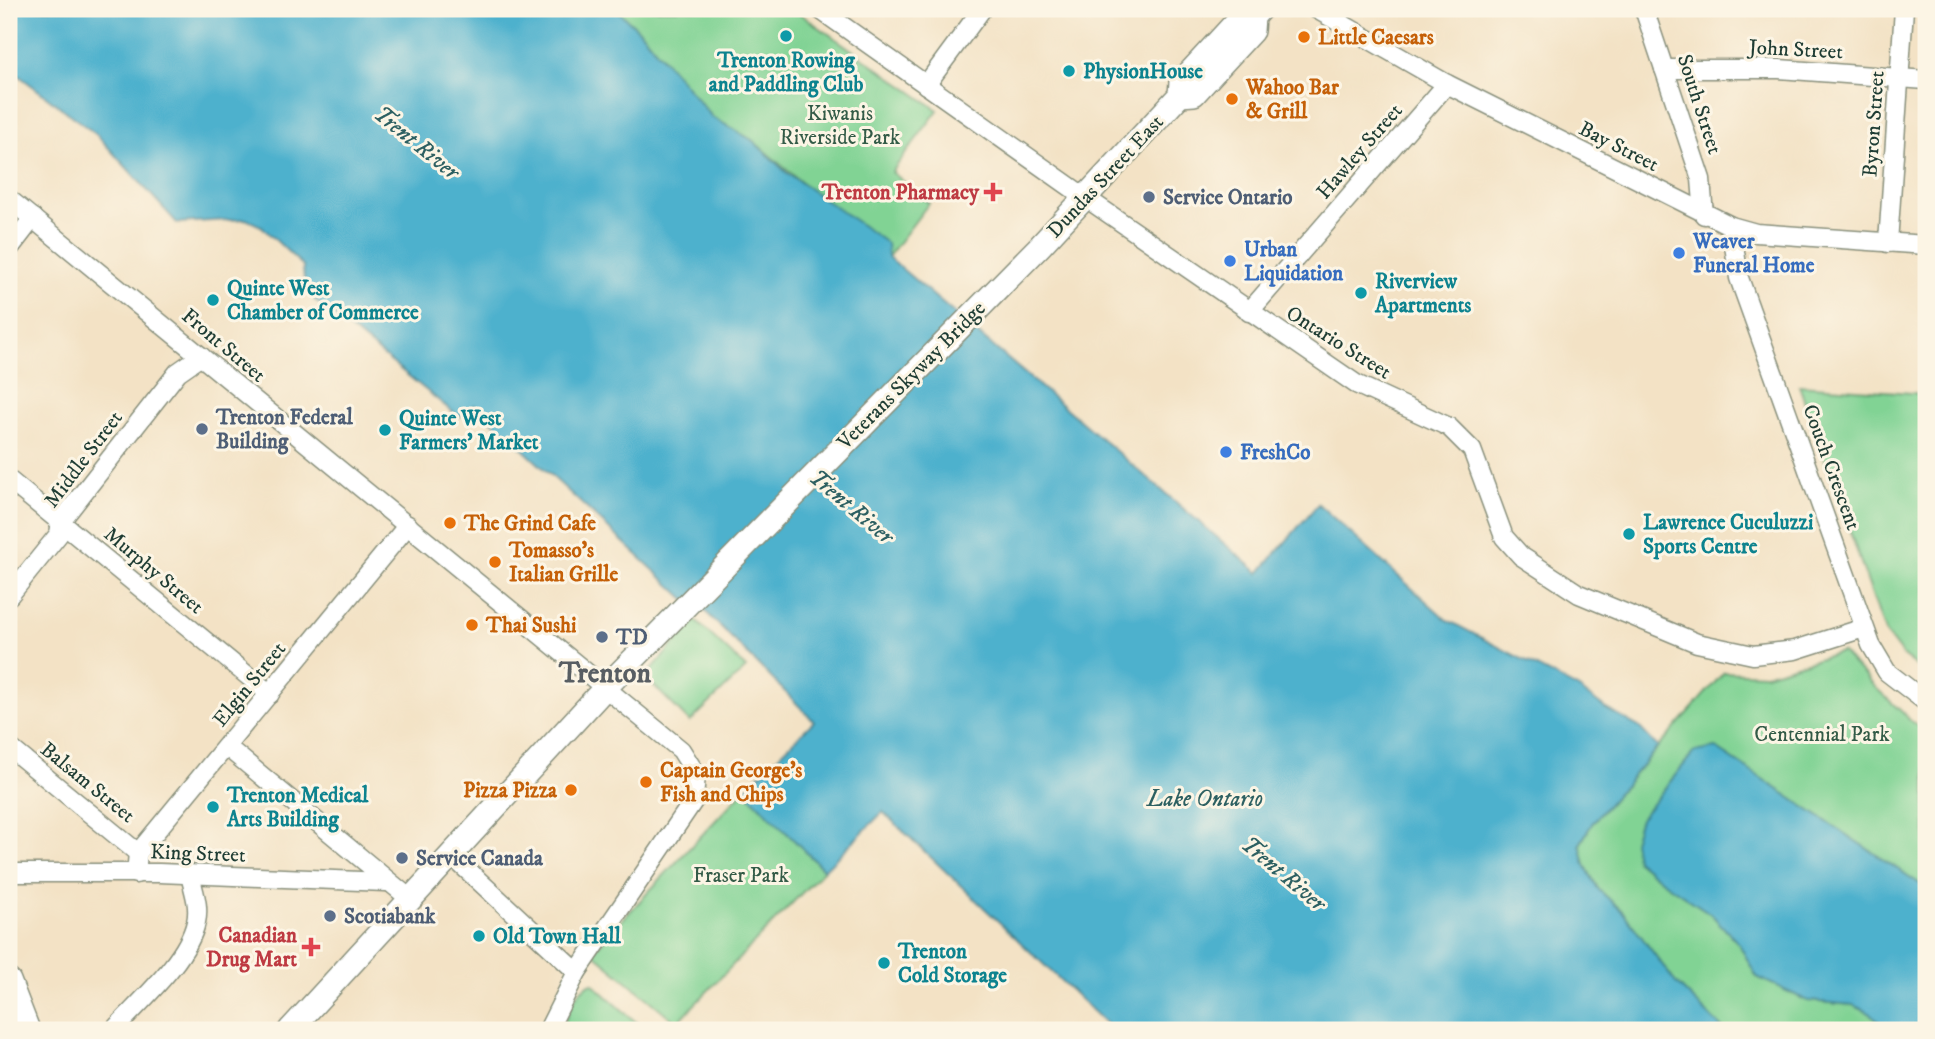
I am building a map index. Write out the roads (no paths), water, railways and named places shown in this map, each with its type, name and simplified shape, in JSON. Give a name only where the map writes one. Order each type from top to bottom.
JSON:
[{"type":"main road","name":"Dundas Street East","points":[[1029,257],[1180,95],[1194,94],[1252,31],[1256,13]]},
{"type":"main road","name":"Veterans Skyway Bridge","points":[[290,1030],[606,687],[1029,257]]},
{"type":"main road","points":[[9,981],[28,1030]]},
{"type":"street","name":"Ontario Street","points":[[819,9],[1249,312],[1356,384],[1449,427],[1464,439],[1472,450],[1504,537],[1521,556],[1579,594],[1697,643],[1753,655],[1795,650],[1864,628]]},
{"type":"street","points":[[926,85],[982,9]]},
{"type":"street","name":"Bay Street","points":[[1316,9],[1447,84],[1704,215],[1731,226],[1756,233],[1926,245]]},
{"type":"street","name":"South Street","points":[[1644,9],[1701,179],[1704,215]]},
{"type":"street","name":"Byron Street","points":[[1888,243],[1903,9]]},
{"type":"street","name":"John Street","points":[[1664,69],[1779,69],[1926,79]]},
{"type":"street","name":"Hawley Street","points":[[1249,312],[1447,84]]},
{"type":"street","name":"Front Street","points":[[9,199],[681,750],[696,774],[694,800],[577,972],[551,1019],[548,1030]]},
{"type":"street","points":[[9,249],[33,218]]},
{"type":"street","name":"Couch Crescent","points":[[1731,226],[1739,278],[1864,628],[1887,672],[1926,702]]},
{"type":"street","name":"Middle Street","points":[[9,596],[59,534],[61,522],[178,372],[201,356]]},
{"type":"street","name":"Murphy Street","points":[[9,480],[270,694]]},
{"type":"street","name":"Elgin Street","points":[[138,853],[408,525]]},
{"type":"street","name":"Balsam Street","points":[[9,747],[138,853]]},
{"type":"street","points":[[227,747],[386,882],[409,898]]},
{"type":"street","points":[[136,874],[138,853]]},
{"type":"street","points":[[451,855],[577,972]]},
{"type":"street","name":"King Street","points":[[9,873],[190,874],[386,882]]},
{"type":"street","points":[[114,1030],[172,966],[196,922],[196,895],[190,874]]},
{"type":"water","name":"Lake Ontario","points":[[9,9],[616,9],[640,31],[712,117],[752,140],[787,173],[887,243],[888,257],[1259,573],[1318,504],[1447,620],[1579,689],[1606,709],[1639,727],[1658,747],[1593,822],[1580,844],[1585,865],[1598,889],[1622,911],[1676,983],[1724,1030],[1113,1030],[883,812],[824,870],[744,790],[814,721],[703,609],[699,612],[475,405],[459,417],[305,292],[303,266],[261,226],[246,219],[177,223],[97,135],[9,68]]},
{"type":"water","points":[[1716,748],[1926,888],[1926,1030],[1886,1030],[1872,1014],[1853,1005],[1808,1001],[1757,977],[1739,944],[1711,914],[1636,860],[1633,841],[1640,819],[1694,752]]},
{"type":"place","name":"Trenton Rowing and Paddling Club","points":[[786,36]]},
{"type":"place","name":"Little Caesars","points":[[1304,37]]},
{"type":"place","name":"PhysionHouse","points":[[1069,71]]},
{"type":"place","name":"Wahoo Bar & Grill","points":[[1232,99]]},
{"type":"place","name":"Trenton Pharmacy","points":[[993,192]]},
{"type":"place","name":"Service Ontario","points":[[1149,197]]},
{"type":"place","name":"Weaver Funeral Home","points":[[1679,253]]},
{"type":"place","name":"Urban Liquidation","points":[[1230,261]]},
{"type":"place","name":"Riverview Apartments","points":[[1361,293]]},
{"type":"place","name":"Quinte West Chamber of Commerce","points":[[213,300]]},
{"type":"place","name":"Trenton Federal Building","points":[[202,429]]},
{"type":"place","name":"Quinte West Farmers' Market","points":[[385,430]]},
{"type":"place","name":"FreshCo","points":[[1226,452]]},
{"type":"place","name":"The Grind Cafe","points":[[450,523]]},
{"type":"place","name":"Lawrence Cuculuzzi Sports Centre","points":[[1629,534]]},
{"type":"place","name":"Tomasso's Italian Grille","points":[[495,562]]},
{"type":"place","name":"Thai Sushi","points":[[472,625]]},
{"type":"place","name":"TD","points":[[602,637]]},
{"type":"place","name":"Captain George's Fish and Chips","points":[[646,782]]},
{"type":"place","name":"Pizza Pizza","points":[[571,790]]},
{"type":"place","name":"Trenton Medical Arts Building","points":[[213,807]]},
{"type":"place","name":"Service Canada","points":[[402,858]]},
{"type":"place","name":"Scotiabank","points":[[330,916]]},
{"type":"place","name":"Old Town Hall","points":[[479,936]]},
{"type":"place","name":"Canadian Drug Mart","points":[[311,947]]},
{"type":"place","name":"Trenton Cold Storage","points":[[884,963]]},
{"type":"district","name":"Trenton","points":[[605,672]]},
{"type":"park label","name":"Kiwanis Riverside Park","points":[[840,125]]},
{"type":"park label","name":"Centennial Park","points":[[1822,734]]},
{"type":"park label","name":"Fraser Park","points":[[741,875]]},
{"type":"water label","name":"Trent River","points":[[417,142]]},
{"type":"water label","name":"Trent River","points":[[852,506]]},
{"type":"water label","name":"Trent River","points":[[1284,873]]}]
